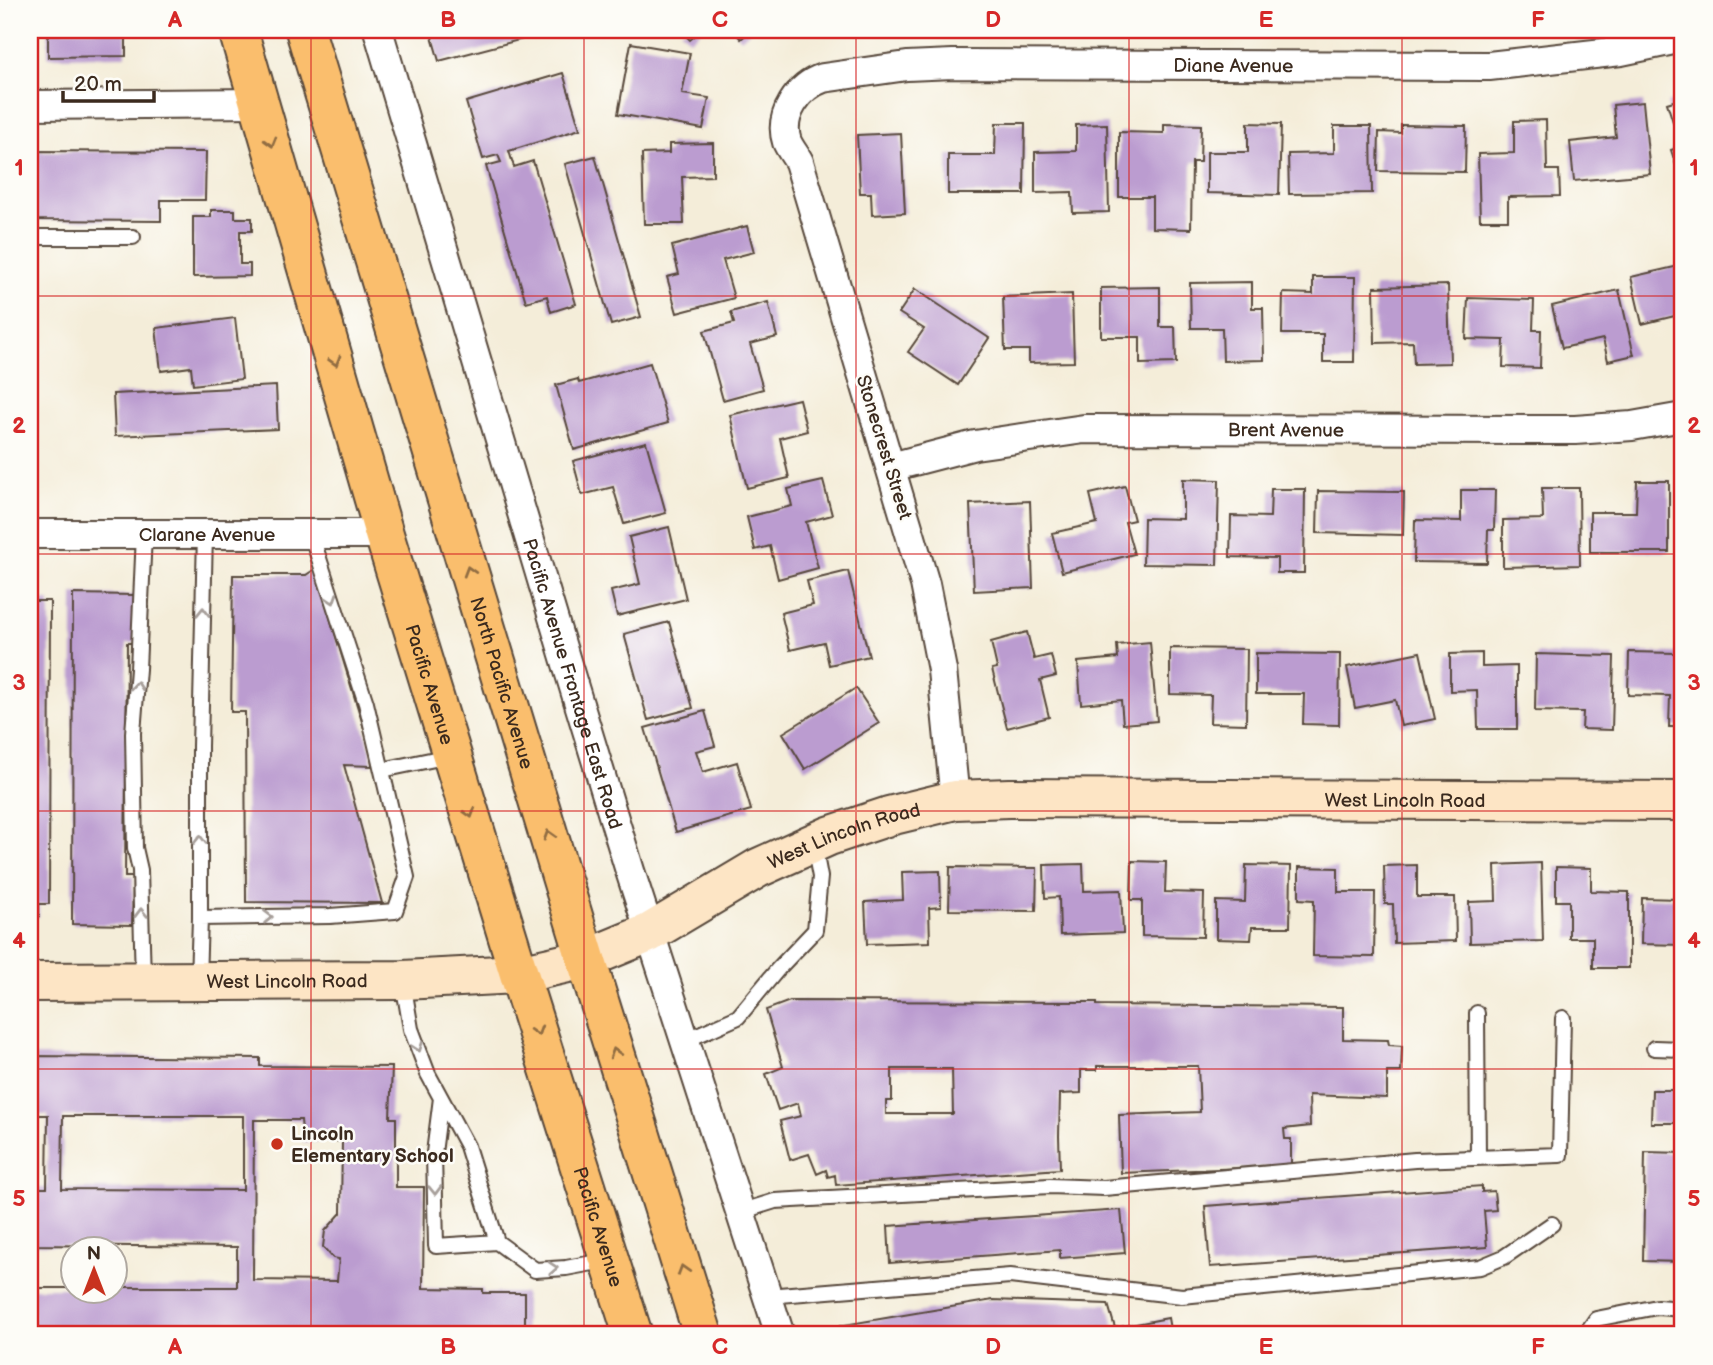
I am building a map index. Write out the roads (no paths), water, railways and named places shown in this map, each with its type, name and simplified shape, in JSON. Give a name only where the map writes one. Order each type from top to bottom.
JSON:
[{"type":"main road","name":"Pacific Avenue","points":[[238,30],[384,534],[633,1335]]},
{"type":"main road","name":"North Pacific Avenue","points":[[305,30],[586,959],[704,1335]]},
{"type":"street","name":"Pacific Avenue Frontage East Road","points":[[378,30],[649,933],[780,1335]]},
{"type":"street","name":"Diane Avenue","points":[[793,102],[813,81],[906,66],[1489,66],[1621,51],[1683,38]]},
{"type":"street","name":"Stonecrest Street","points":[[793,102],[786,127],[787,142],[799,162],[925,584],[940,657],[955,800]]},
{"type":"street","points":[[30,105],[260,103]]},
{"type":"street","name":"Brent Avenue","points":[[891,467],[975,445],[1084,429],[1575,430],[1632,426],[1683,418]]},
{"type":"street","name":"Clarane Avenue","points":[[30,534],[384,534]]},
{"type":"street","name":"West Lincoln Road","points":[[30,982],[403,980],[519,974],[586,959],[649,933],[758,868],[829,836],[889,816],[955,800],[1683,801]]},
{"type":"lane","points":[[30,237],[133,237]]},
{"type":"lane","points":[[143,981],[140,870],[135,848],[133,733],[144,534]]},
{"type":"lane","points":[[198,981],[205,534]]},
{"type":"lane","points":[[200,918],[330,916],[395,911],[407,877],[366,702],[311,534]]},
{"type":"lane","points":[[382,770],[452,755]]},
{"type":"lane","points":[[684,1041],[738,1017],[815,930],[820,877],[813,843]]},
{"type":"lane","points":[[403,980],[411,1029],[428,1074],[467,1146],[497,1242],[536,1270],[609,1260]]},
{"type":"lane","points":[[1476,1013],[1478,1158]]},
{"type":"lane","points":[[740,1212],[775,1200],[1050,1186],[1104,1188],[1415,1160],[1560,1155],[1563,1018]]},
{"type":"lane","points":[[1654,1048],[1683,1049]]},
{"type":"lane","points":[[441,1098],[434,1153],[436,1246],[497,1242]]},
{"type":"lane","points":[[767,1296],[1010,1276],[1182,1296],[1480,1267],[1504,1257],[1552,1224]]},
{"type":"lane","points":[[1585,1335],[1596,1319],[1657,1307],[1683,1309]]},
{"type":"place","name":"Lincoln Elementary School","points":[[277,1144]]}]
